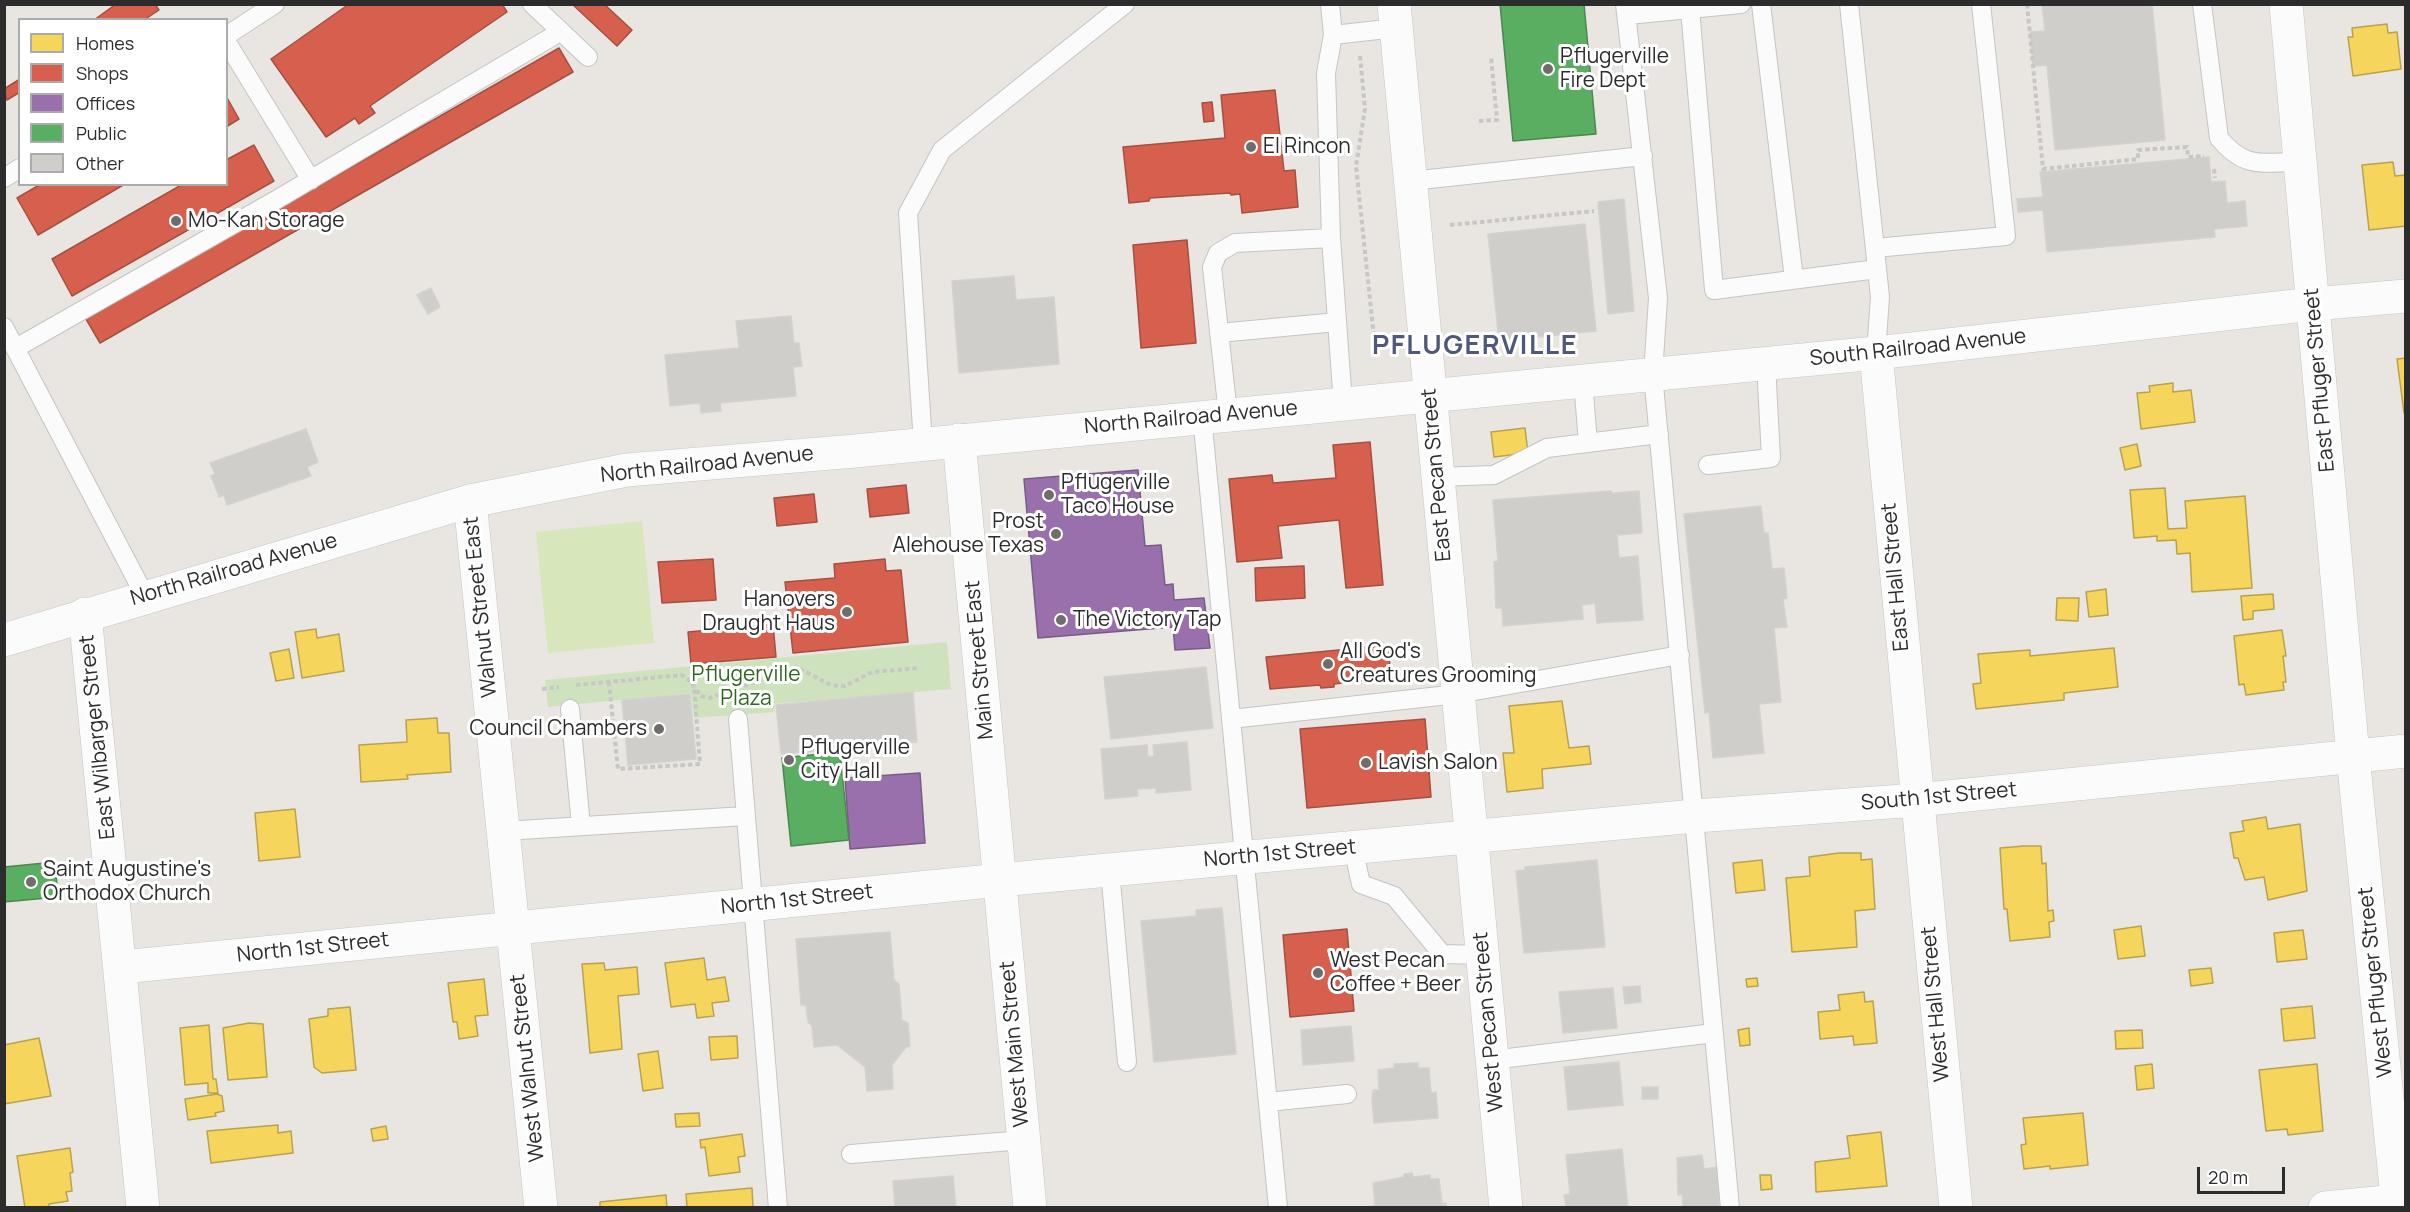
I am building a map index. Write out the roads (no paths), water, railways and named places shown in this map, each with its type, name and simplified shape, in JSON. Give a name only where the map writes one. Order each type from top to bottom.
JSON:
[{"type":"street","name":"East Pfluger Street","points":[[2286,4],[2353,756]]},
{"type":"street","name":"East Pecan Street","points":[[1395,16],[1472,837]]},
{"type":"street","name":"South Railroad Avenue","points":[[1430,397],[1876,354],[2313,304],[2406,296]]},
{"type":"street","name":"East Hall Street","points":[[1876,354],[1917,800]]},
{"type":"street","name":"North Railroad Avenue","points":[[4,640],[145,596],[470,501],[627,470],[1430,397]]},
{"type":"street","name":"Main Street East","points":[[959,440],[1000,880]]},
{"type":"street","name":"Walnut Street East","points":[[470,501],[514,928]]},
{"type":"street","name":"East Wilbarger Street","points":[[85,614],[122,967],[143,1208]]},
{"type":"street","name":"South 1st Street","points":[[1472,837],[1695,816],[1917,800],[2406,751]]},
{"type":"street","name":"West Pfluger Street","points":[[2353,756],[2400,1203]]},
{"type":"street","name":"West Hall Street","points":[[1917,800],[1956,1208]]},
{"type":"street","name":"North 1st Street","points":[[122,967],[1000,880],[1472,837]]},
{"type":"street","name":"West Pecan Street","points":[[1472,837],[1506,1208]]},
{"type":"street","name":"West Main Street","points":[[1000,880],[1030,1208]]},
{"type":"street","name":"West Walnut Street","points":[[514,928],[541,1208]]},
{"type":"street","points":[[2325,1208],[2400,1203]]},
{"type":"lane","points":[[228,35],[275,4]]},
{"type":"lane","points":[[532,4],[588,57]]},
{"type":"lane","points":[[923,444],[908,213],[942,150],[1125,4]]},
{"type":"lane","points":[[1330,4],[1333,35],[1326,73],[1331,238],[1343,404]]},
{"type":"lane","points":[[1730,1208],[1653,374],[1658,298],[1626,10],[1690,9],[1741,4]]},
{"type":"lane","points":[[1761,4],[1794,279]]},
{"type":"lane","points":[[1849,4],[1880,297],[1876,354]]},
{"type":"lane","points":[[1875,248],[2006,236],[1981,4]]},
{"type":"lane","points":[[2202,4],[2219,138],[2233,155],[2248,162],[2300,162]]},
{"type":"lane","points":[[1690,9],[1714,290],[1877,269]]},
{"type":"lane","points":[[1333,35],[1359,32],[1395,16]]},
{"type":"lane","points":[[16,348],[311,180],[560,32]]},
{"type":"lane","points":[[228,44],[311,180]]},
{"type":"lane","points":[[1410,181],[1643,156]]},
{"type":"lane","points":[[4,178],[18,169]]},
{"type":"lane","points":[[1278,1208],[1231,719],[1215,415],[1219,333],[1212,267],[1218,253],[1235,243],[1331,238]]},
{"type":"lane","points":[[1219,333],[1337,322]]},
{"type":"lane","points":[[4,327],[145,596]]},
{"type":"lane","points":[[1708,465],[1772,458],[1766,364]]},
{"type":"lane","points":[[1583,381],[1588,443]]},
{"type":"lane","points":[[1437,477],[1494,475],[1546,448],[1659,434]]},
{"type":"lane","points":[[1231,719],[1458,694],[1680,655]]},
{"type":"lane","points":[[570,709],[581,826]]},
{"type":"lane","points":[[738,719],[751,905],[778,1208]]},
{"type":"lane","points":[[504,831],[745,816]]},
{"type":"lane","points":[[1353,848],[1361,884],[1394,896],[1442,954],[1483,955]]},
{"type":"lane","points":[[1110,870],[1127,1062]]},
{"type":"lane","points":[[1492,1060],[1714,1033]]},
{"type":"lane","points":[[1268,1102],[1347,1094]]},
{"type":"lane","points":[[851,1154],[1024,1140]]},
{"type":"place","name":"Pflugerville Fire Dept","points":[[1548,69]]},
{"type":"place","name":"El Rincon","points":[[1251,147]]},
{"type":"place","name":"Mo-Kan Storage","points":[[176,221]]},
{"type":"place","name":"Pflugerville Taco House","points":[[1049,495]]},
{"type":"place","name":"Prost Alehouse Texas","points":[[1056,534]]},
{"type":"place","name":"Hanovers Draught Haus","points":[[847,612]]},
{"type":"place","name":"The Victory Tap","points":[[1061,620]]},
{"type":"place","name":"All God's Creatures Grooming","points":[[1328,664]]},
{"type":"place","name":"Council Chambers","points":[[659,729]]},
{"type":"place","name":"Pflugerville City Hall","points":[[789,760]]},
{"type":"place","name":"Lavish Salon","points":[[1366,763]]},
{"type":"place","name":"Saint Augustine's Orthodox Church","points":[[31,882]]},
{"type":"place","name":"West Pecan Coffee + Beer","points":[[1318,973]]},
{"type":"district","name":"PFLUGERVILLE","points":[[1475,346]]},
{"type":"park label","name":"Pflugerville Plaza","points":[[746,687]]}]
